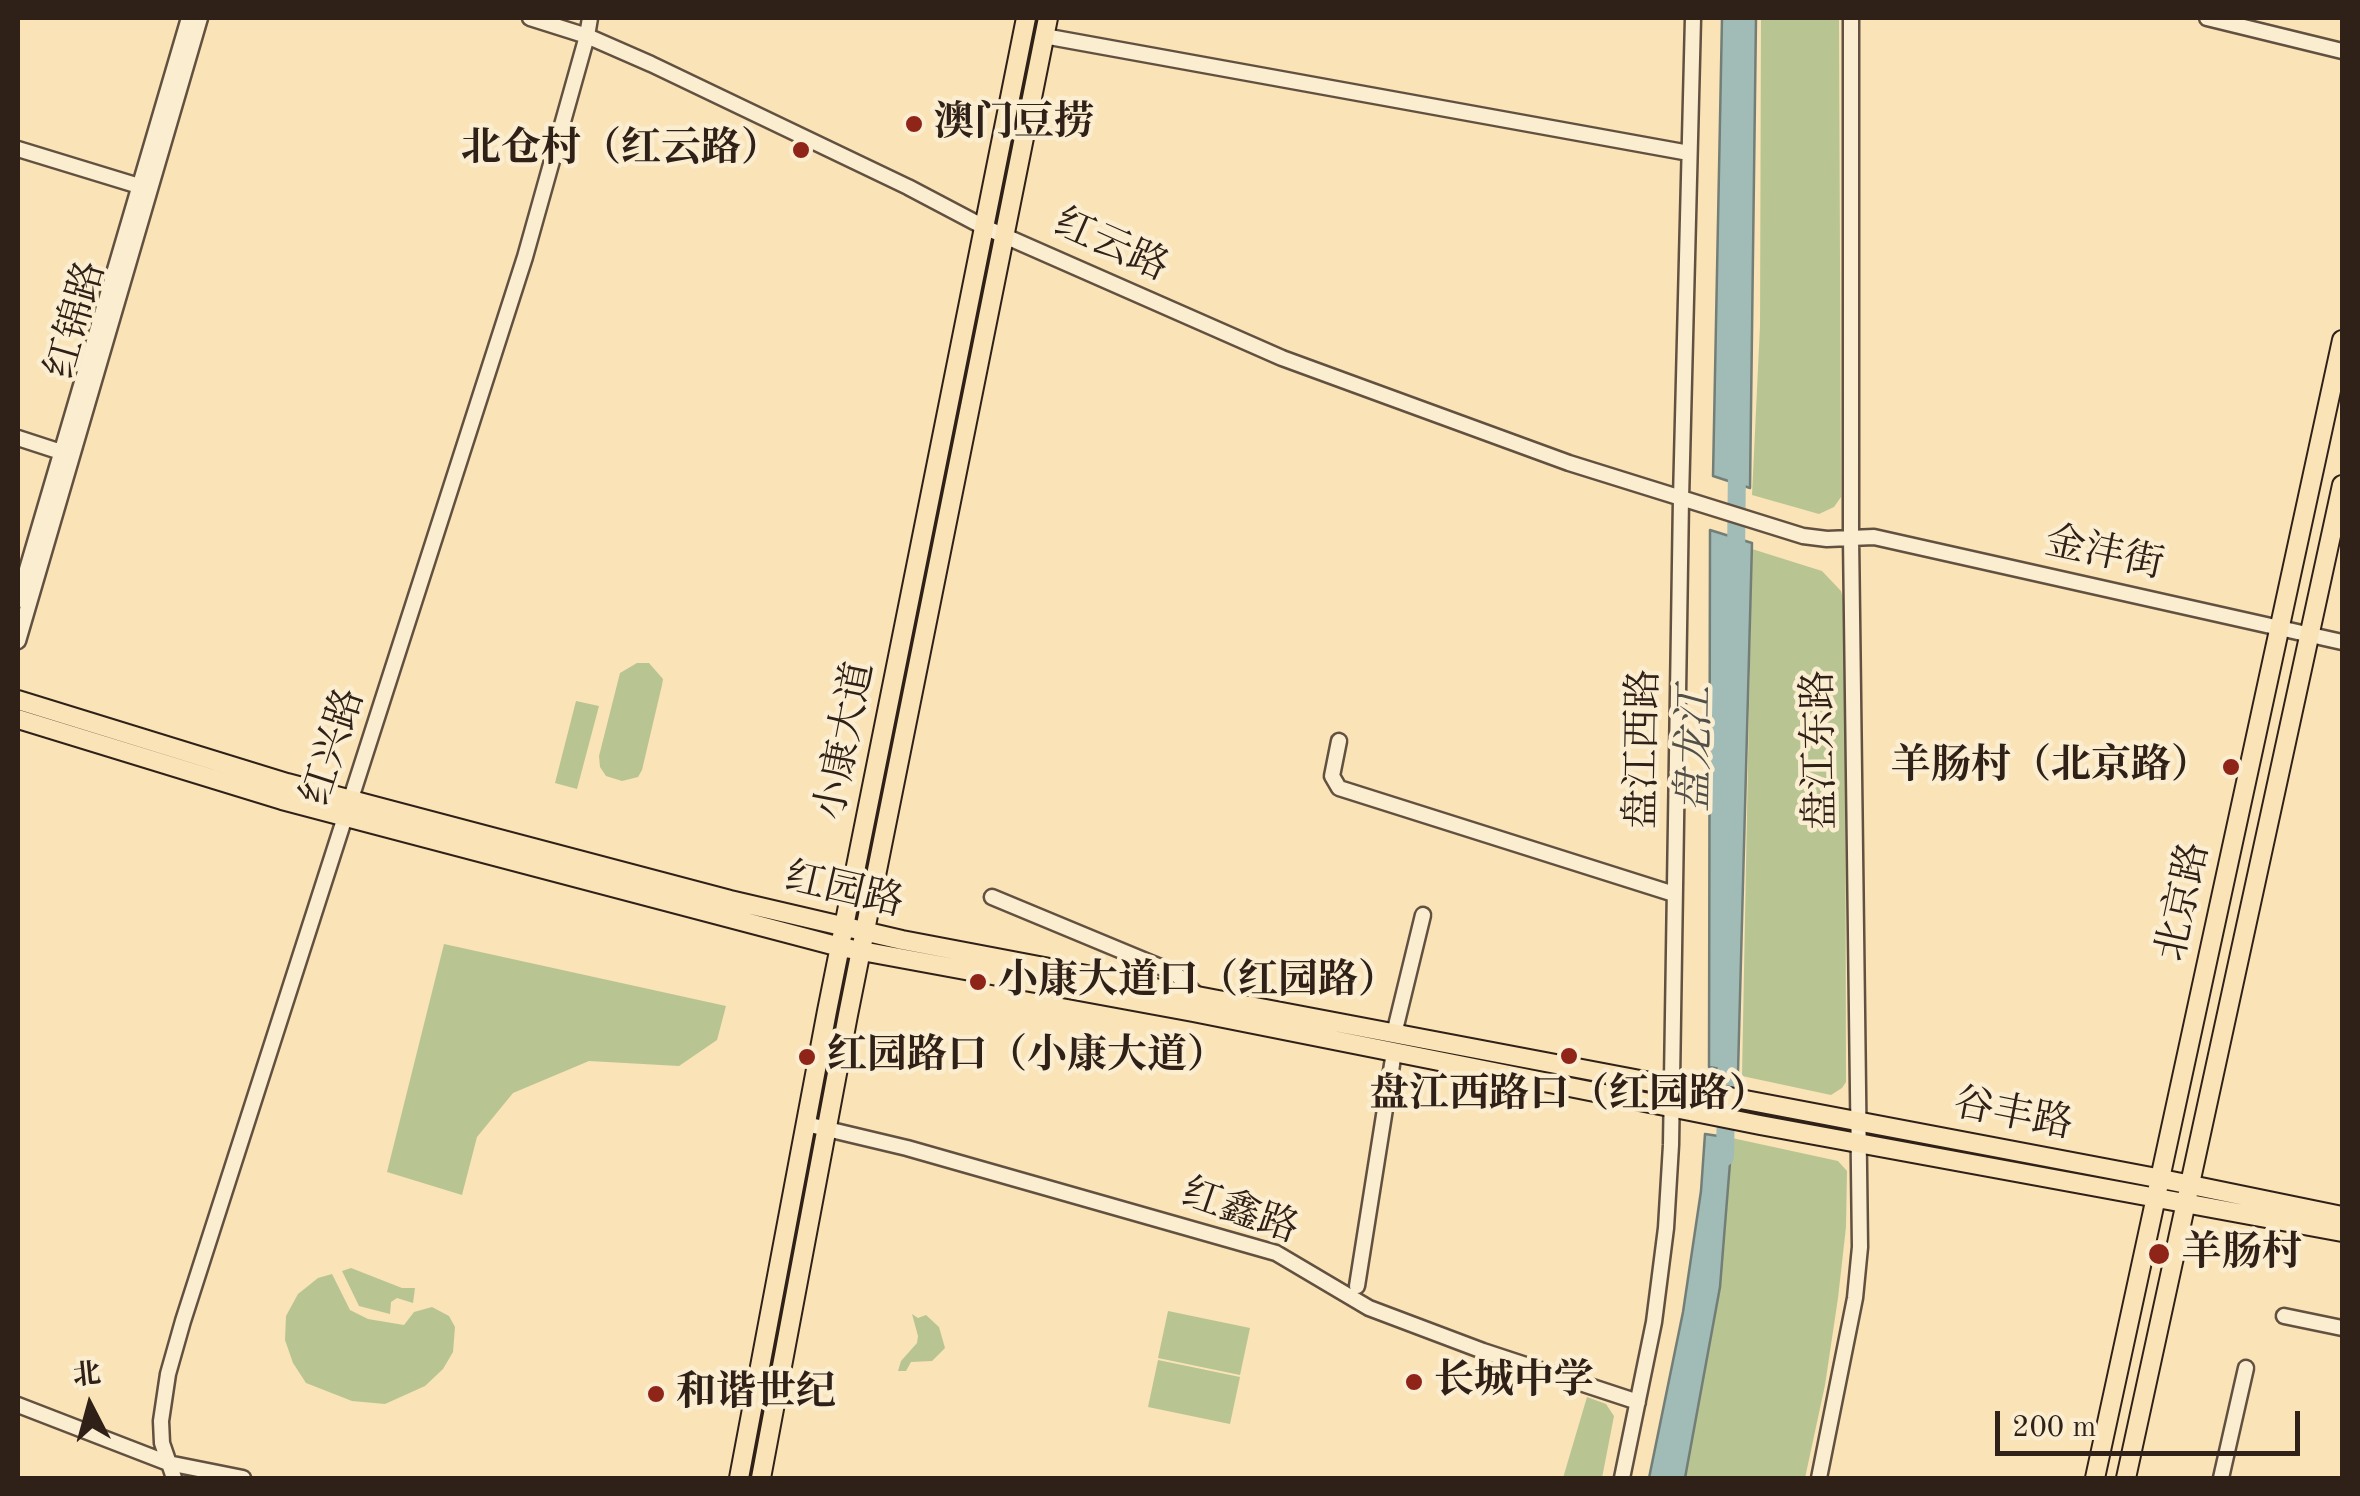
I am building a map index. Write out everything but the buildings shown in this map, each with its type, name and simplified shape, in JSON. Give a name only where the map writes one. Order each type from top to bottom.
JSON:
[{"type":"main road","name":"小康大道","points":[[739,1478],[840,947],[1026,18]]},
{"type":"main road","name":"小康大道","points":[[761,1478],[1046,27]]},
{"type":"main road","name":"北京路","points":[[2094,1478],[2342,340]]},
{"type":"main road","name":"北京路","points":[[2126,1478],[2342,485]]},
{"type":"main road","name":"红园路","points":[[18,700],[287,783],[348,808],[840,947],[1394,1043],[1669,1096]]},
{"type":"main road","name":"红园路","points":[[18,719],[282,800],[348,808],[844,928],[1196,995],[1394,1043]]},
{"type":"main road","name":"谷丰路","points":[[1669,1096],[1700,1091],[2160,1188],[2342,1216]]},
{"type":"main road","name":"谷丰路","points":[[1669,1096],[1699,1111],[1760,1125],[2160,1188]]},
{"type":"main road","name":"谷丰路","points":[[2186,1193],[2342,1232]]},
{"type":"street","name":"红锦路","points":[[18,600],[189,18]]},
{"type":"street","name":"红锦路","points":[[18,640],[200,18]]},
{"type":"street","name":"红云路","points":[[530,18],[588,36],[982,226],[1282,358],[1568,463],[1802,536]]},
{"type":"street","name":"红兴路","points":[[174,1478],[162,1443],[162,1421],[168,1374],[182,1321],[524,257],[590,18]]},
{"type":"street","name":"盘江西路","points":[[1622,1478],[1654,1322],[1666,1228],[1693,18]]},
{"type":"street","name":"盘江东路","points":[[1819,1478],[1860,1248],[1851,537],[1851,18]]},
{"type":"street","points":[[2207,18],[2342,51]]},
{"type":"street","points":[[1046,27],[1689,154]]},
{"type":"street","points":[[18,149],[139,186]]},
{"type":"street","points":[[18,438],[60,452]]},
{"type":"street","name":"金沣街","points":[[1802,536],[1874,537],[2342,642]]},
{"type":"street","points":[[1339,741],[1332,776],[1338,788],[1674,894]]},
{"type":"street","points":[[992,898],[1175,973],[1196,995]]},
{"type":"street","points":[[1357,1286],[1394,1043],[1423,915]]},
{"type":"street","name":"红鑫路","points":[[806,1124],[1276,1253],[1368,1308],[1638,1402]]},
{"type":"street","points":[[2284,1316],[2342,1328]]},
{"type":"street","points":[[2221,1478],[2246,1368]]},
{"type":"street","points":[[18,1405],[168,1463],[244,1478]]},
{"type":"green space","points":[[1761,18],[1839,18],[1841,497],[1834,507],[1819,514],[1752,495],[1760,326]]},
{"type":"green space","points":[[1752,549],[1822,571],[1841,591],[1845,606],[1846,1082],[1831,1095],[1742,1076]]},
{"type":"green space","points":[[637,663],[649,663],[663,679],[642,770],[638,777],[622,781],[606,776],[599,756],[620,673]]},
{"type":"green space","points":[[576,701],[599,706],[577,789],[555,783]]},
{"type":"green space","points":[[444,944],[726,1006],[717,1040],[679,1066],[589,1061],[513,1093],[477,1137],[462,1195],[387,1172]]},
{"type":"green space","points":[[1732,1138],[1838,1161],[1847,1171],[1838,1298],[1805,1478],[1685,1478],[1720,1287]]},
{"type":"green space","points":[[351,1268],[402,1288],[415,1288],[413,1303],[397,1298],[391,1302],[390,1314],[359,1306],[342,1271]]},
{"type":"green space","points":[[332,1274],[350,1310],[368,1319],[404,1325],[414,1312],[432,1307],[449,1316],[455,1327],[453,1352],[443,1369],[425,1386],[385,1404],[352,1401],[306,1383],[285,1340],[286,1316],[298,1294],[318,1278]]},
{"type":"green space","points":[[1168,1311],[1250,1328],[1240,1375],[1158,1358]]},
{"type":"green space","points":[[912,1314],[918,1318],[926,1315],[939,1327],[945,1348],[932,1361],[911,1362],[906,1371],[898,1371],[901,1361],[917,1343]]},
{"type":"green space","points":[[1158,1360],[1240,1377],[1230,1424],[1148,1407]]},
{"type":"green space","points":[[1587,1397],[1606,1404],[1614,1416],[1602,1478],[1563,1478]]},
{"type":"water","points":[[1722,18],[1756,18],[1750,488],[1713,476]]},
{"type":"water","points":[[1710,530],[1752,543],[1738,1072],[1709,1067]]},
{"type":"water","points":[[1705,1134],[1732,1138],[1720,1287],[1685,1478],[1649,1478],[1683,1312],[1701,1191]]},
{"type":"waterway","name":"盘龙江","points":[[1736,562],[1737,463]]},
{"type":"waterway","name":"盘龙江","points":[[1725,1157],[1727,1048]]},
{"type":"place","name":"澳门豆捞","points":[[914,124]]},
{"type":"place","name":"北仓村（红云路）","points":[[801,150]]},
{"type":"place","name":"羊肠村（北京路）","points":[[2231,767]]},
{"type":"place","name":"小康大道口（红园路）","points":[[978,982]]},
{"type":"place","name":"盘江西路口（红园路）","points":[[1569,1056]]},
{"type":"place","name":"红园路口（小康大道）","points":[[807,1057]]},
{"type":"place","name":"羊肠村","points":[[2159,1254]]},
{"type":"place","name":"长城中学","points":[[1414,1382]]},
{"type":"place","name":"和谐世纪","points":[[656,1394]]}]
